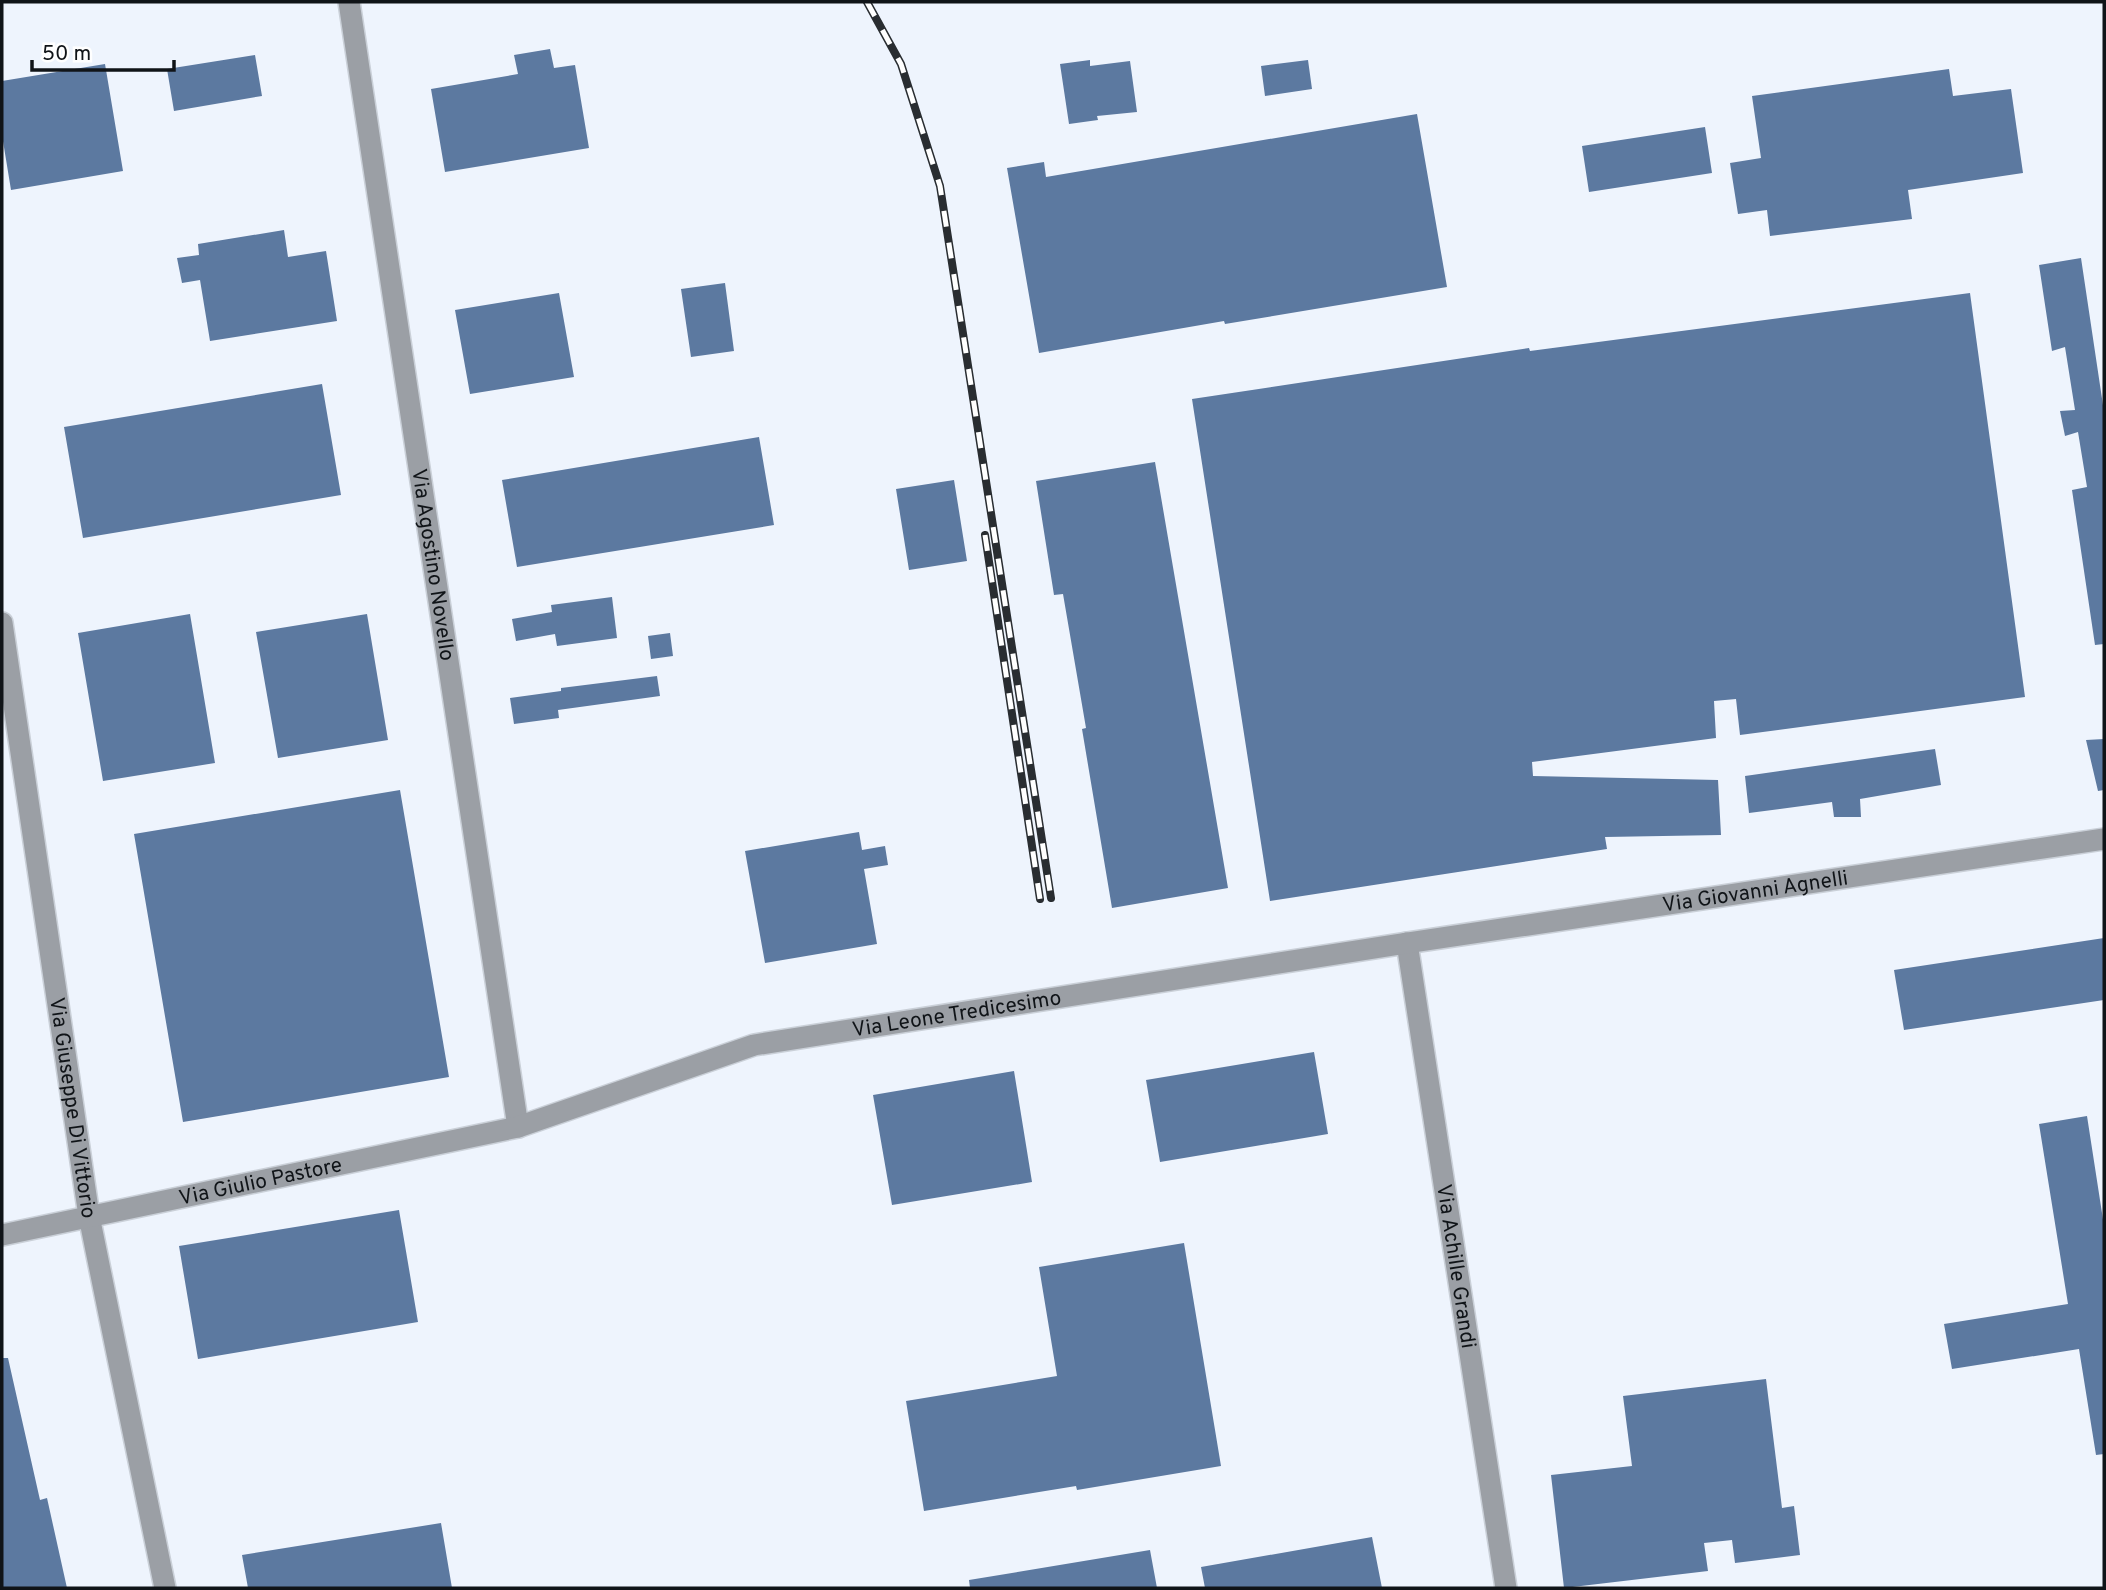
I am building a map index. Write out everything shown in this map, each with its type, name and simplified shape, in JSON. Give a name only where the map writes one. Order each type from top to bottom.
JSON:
[{"type":"street","name":"Via Agostino Novello","points":[[349,2],[518,1126]]},
{"type":"street","name":"Via Giuseppe Di Vittorio","points":[[2,623],[89,1216],[166,1588]]},
{"type":"street","name":"Via Giovanni Agnelli","points":[[1406,943],[2104,839]]},
{"type":"street","name":"Via Leone Tredicesimo","points":[[518,1126],[754,1045],[1406,943]]},
{"type":"street","name":"Via Achille Grandi","points":[[1406,943],[1506,1588]]},
{"type":"street","name":"Via Giulio Pastore","points":[[2,1235],[518,1126]]},
{"type":"building","points":[[550,49],[554,68],[575,65],[589,148],[445,172],[431,89],[518,74],[514,55]]},
{"type":"building","points":[[255,55],[262,96],[174,111],[167,69]]},
{"type":"building","points":[[1090,60],[1090,66],[1130,61],[1137,112],[1097,116],[1098,120],[1069,124],[1060,64]]},
{"type":"building","points":[[1308,60],[1312,89],[1265,96],[1261,66]]},
{"type":"building","points":[[105,64],[123,171],[11,190],[2,135],[2,81]]},
{"type":"building","points":[[1949,69],[1953,96],[2011,89],[2023,173],[1908,190],[1912,219],[1770,236],[1767,210],[1738,214],[1730,163],[1761,158],[1752,96]]},
{"type":"building","points":[[1417,114],[1447,287],[1039,353],[1007,168],[1044,162],[1046,177]]},
{"type":"building","points":[[1705,127],[1712,173],[1589,192],[1582,146]]},
{"type":"building","points":[[284,230],[288,257],[326,251],[337,321],[210,341],[200,280],[182,283],[177,258],[199,255],[198,244]]},
{"type":"building","points":[[2081,258],[2104,412],[2104,644],[2095,645],[2072,490],[2087,487],[2078,432],[2065,436],[2060,411],[2075,410],[2065,347],[2052,351],[2039,265]]},
{"type":"building","points":[[725,283],[734,351],[691,357],[681,289]]},
{"type":"building","points":[[559,293],[574,377],[470,394],[455,310]]},
{"type":"building","points":[[1970,293],[2025,697],[1740,735],[1736,699],[1714,701],[1716,738],[1532,762],[1533,776],[1718,780],[1721,835],[1605,837],[1607,849],[1270,901],[1192,399],[1529,348],[1530,351]]},
{"type":"building","points":[[322,384],[341,495],[83,538],[64,427]]},
{"type":"building","points":[[759,437],[774,525],[517,567],[502,480]]},
{"type":"building","points":[[1155,462],[1228,888],[1112,908],[1063,594],[1054,595],[1036,481]]},
{"type":"building","points":[[954,480],[967,561],[909,570],[896,489]]},
{"type":"building","points":[[612,597],[617,638],[557,646],[555,634],[516,641],[512,619],[552,612],[551,605]]},
{"type":"building","points":[[190,614],[215,763],[103,781],[78,633]]},
{"type":"building","points":[[367,614],[388,740],[278,758],[256,632]]},
{"type":"building","points":[[670,633],[673,656],[651,659],[648,636]]},
{"type":"building","points":[[657,676],[660,696],[558,710],[559,718],[514,724],[510,698],[561,691],[561,688]]},
{"type":"building","points":[[2104,739],[2104,790],[2098,791],[2086,740]]},
{"type":"building","points":[[1935,749],[1941,785],[1860,799],[1861,817],[1834,817],[1832,802],[1749,813],[1745,776]]},
{"type":"building","points":[[400,790],[449,1077],[183,1122],[134,834]]},
{"type":"building","points":[[859,832],[862,850],[885,846],[888,865],[864,869],[877,944],[765,963],[745,851]]},
{"type":"building","points":[[2104,938],[2104,1000],[1904,1030],[1894,970]]},
{"type":"building","points":[[1314,1052],[1328,1134],[1160,1162],[1146,1080]]},
{"type":"building","points":[[1014,1071],[1032,1182],[892,1205],[873,1095]]},
{"type":"building","points":[[2087,1116],[2104,1226],[2104,1454],[2096,1455],[2079,1349],[1952,1369],[1944,1324],[2068,1304],[2039,1124]]},
{"type":"building","points":[[399,1210],[418,1322],[198,1359],[179,1246]]},
{"type":"building","points":[[1184,1243],[1221,1466],[1077,1490],[1076,1486],[924,1511],[906,1401],[1057,1376],[1039,1267]]},
{"type":"building","points":[[2,1358],[8,1358],[40,1500],[47,1498],[67,1588],[2,1588]]},
{"type":"building","points":[[1766,1379],[1782,1508],[1794,1506],[1800,1555],[1735,1563],[1732,1540],[1704,1543],[1708,1571],[1564,1588],[1551,1475],[1632,1466],[1623,1396]]},
{"type":"building","points":[[441,1523],[452,1588],[248,1588],[242,1555]]},
{"type":"building","points":[[1372,1537],[1382,1588],[1205,1588],[1201,1567]]},
{"type":"building","points":[[1150,1550],[1157,1588],[970,1588],[969,1580]]},
{"type":"railway","points":[[867,2],[901,64],[940,186],[1051,898]]},
{"type":"railway","points":[[985,535],[1040,899]]}]
